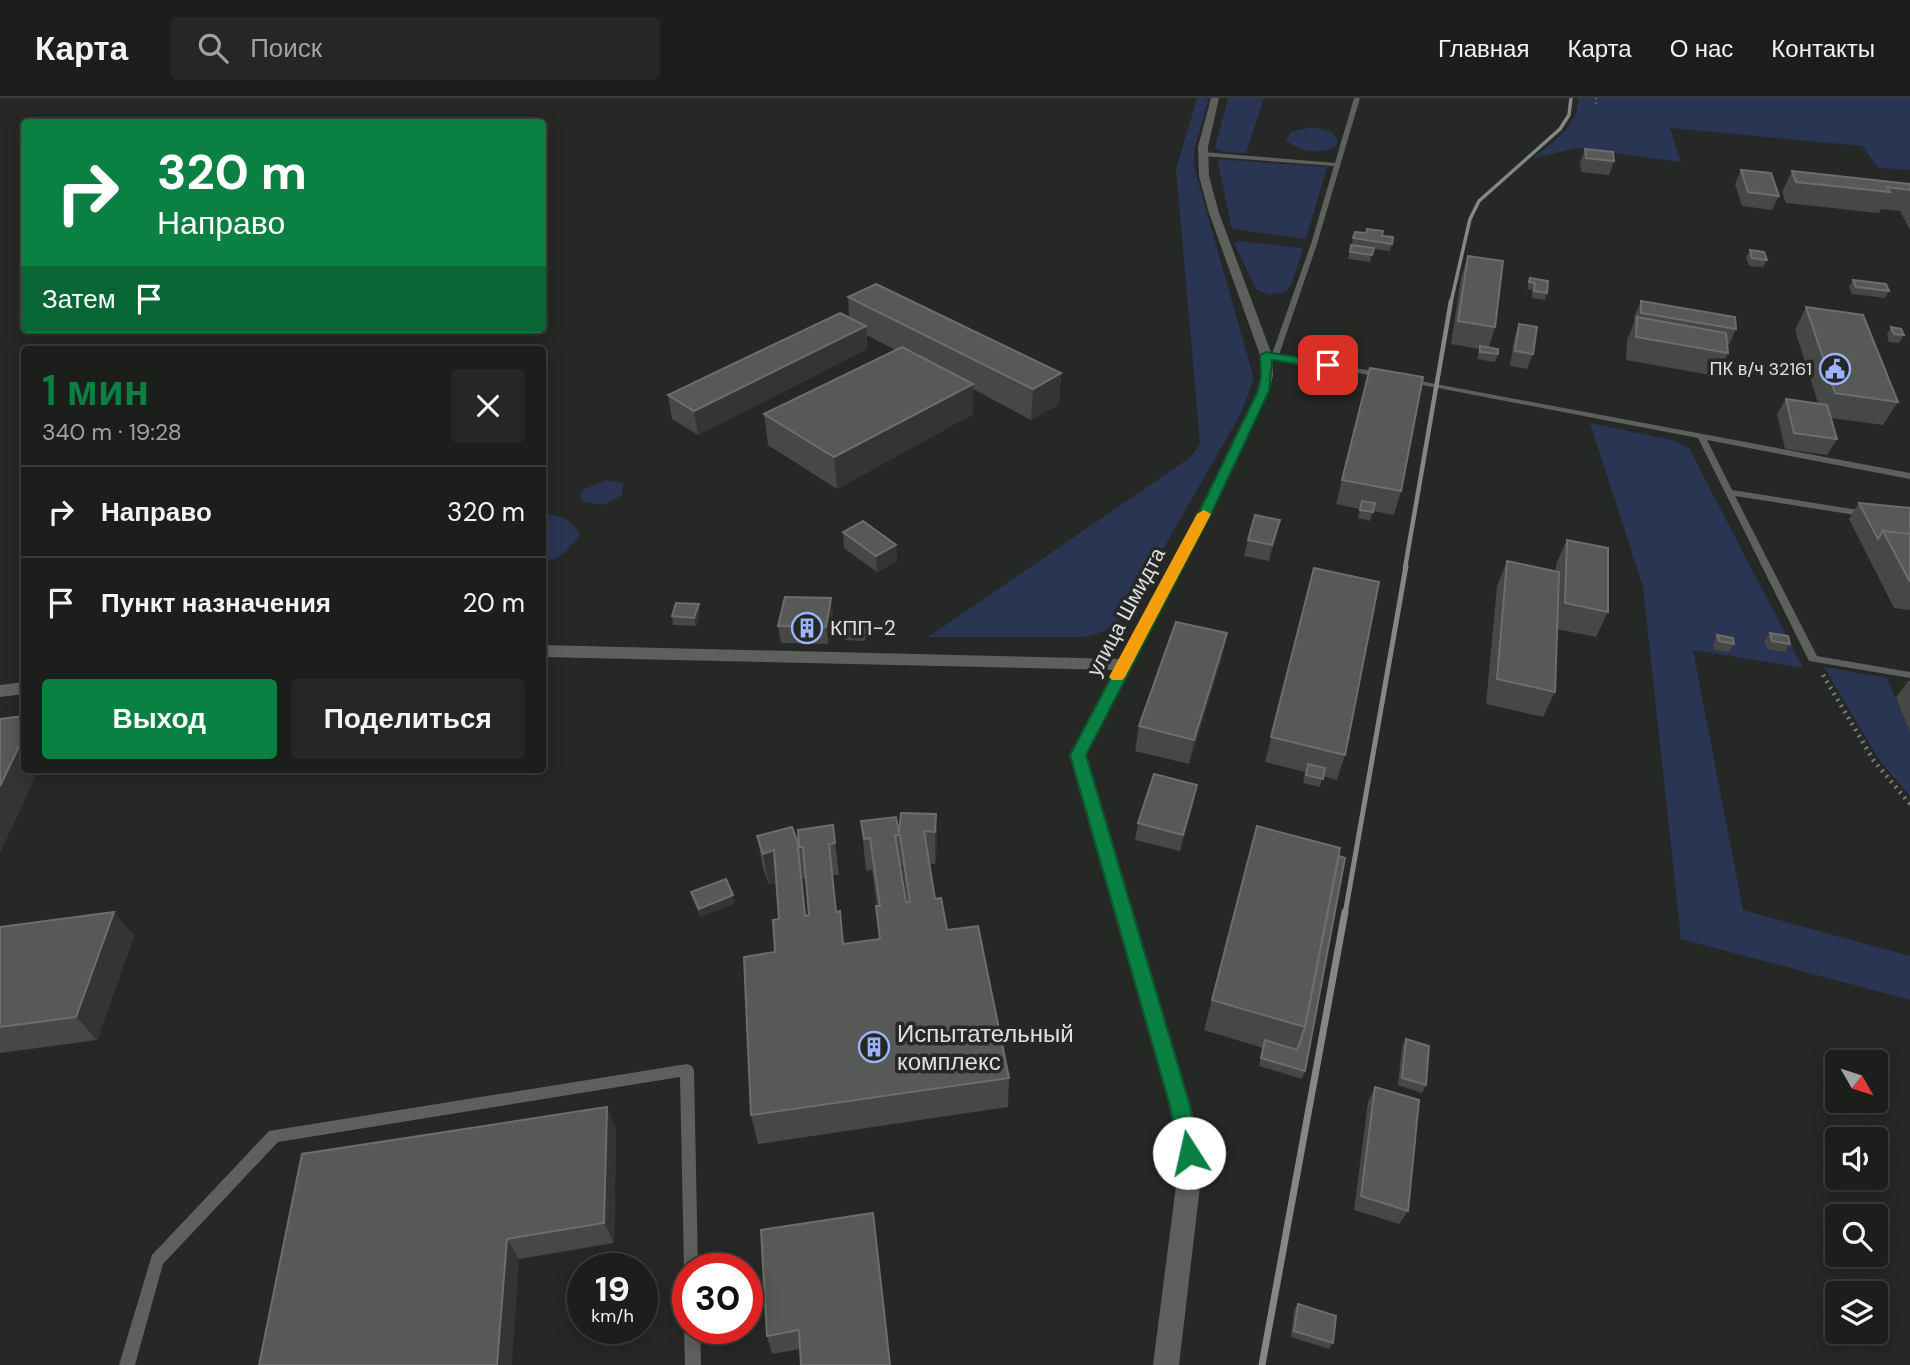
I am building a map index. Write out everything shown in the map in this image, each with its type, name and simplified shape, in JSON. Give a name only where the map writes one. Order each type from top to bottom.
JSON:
[{"type":"street","name":"улица Шмидта","points":[[1166,1365],[1187,1207],[1189,1153],[1180,1106],[1078,755],[1207,508],[1264,391],[1271,355],[1214,214],[1204,176],[1202,154],[1215,98]]},
{"type":"street","points":[[546,651],[1123,666]]},
{"type":"street","points":[[0,691],[21,688]]},
{"type":"lane","points":[[1357,98],[1314,244],[1271,355],[1910,476]]},
{"type":"lane","points":[[1202,154],[1338,165]]},
{"type":"lane","points":[[1702,438],[1813,659],[1910,676]]},
{"type":"lane","points":[[1729,492],[1872,515]]},
{"type":"lane","points":[[127,1365],[157,1260],[274,1136],[687,1070],[691,1253]]},
{"type":"lane","points":[[692,1344],[693,1365]]},
{"type":"path","points":[[1595,98],[1596,106]]},
{"type":"path","points":[[1813,659],[1874,761],[1910,804]]},
{"type":"shaded area","points":[[1197,98],[1209,98],[1194,150],[1194,167],[1254,379],[1241,413],[1127,612],[1113,626],[1083,637],[928,637],[1191,457],[1200,444],[1176,169]]},
{"type":"shaded area","points":[[1228,98],[1264,98],[1246,153],[1223,152],[1215,147]]},
{"type":"shaded area","points":[[1578,98],[1910,98],[1910,170],[1878,168],[1862,146],[1670,128],[1681,162],[1576,148],[1532,159],[1569,126],[1577,108]]},
{"type":"shaded area","points":[[1311,127],[1332,132],[1338,140],[1336,146],[1317,152],[1297,147],[1286,140],[1291,132]]},
{"type":"shaded area","points":[[1217,159],[1327,167],[1306,239],[1232,229]]},
{"type":"shaded area","points":[[1239,241],[1303,248],[1292,283],[1285,292],[1269,295],[1256,289],[1234,243]]},
{"type":"shaded area","points":[[1590,423],[1672,440],[1689,448],[1803,668],[1693,650],[1743,910],[1910,956],[1910,1000],[1681,939],[1643,587]]},
{"type":"shaded area","points":[[606,480],[623,483],[622,495],[603,505],[584,502],[580,497],[583,490]]},
{"type":"shaded area","points":[[546,514],[569,521],[580,534],[564,553],[546,562]]},
{"type":"shaded area","points":[[1824,667],[1887,678],[1910,732],[1910,796],[1880,761]]},
{"type":"building","points":[[1585,149],[1613,152],[1614,161],[1586,158]]},
{"type":"building","points":[[1741,170],[1771,173],[1779,196],[1748,192]]},
{"type":"building","points":[[1792,171],[1910,184],[1910,190],[1887,187],[1890,192],[1796,182]]},
{"type":"building","points":[[1367,229],[1383,231],[1382,236],[1393,237],[1392,244],[1353,238],[1355,232],[1366,233]]},
{"type":"building","points":[[1351,245],[1374,248],[1372,255],[1350,252]]},
{"type":"building","points":[[1750,250],[1764,252],[1767,260],[1752,258]]},
{"type":"building","points":[[1468,256],[1503,261],[1495,327],[1458,321]]},
{"type":"building","points":[[1530,278],[1548,281],[1547,293],[1534,291],[1535,283],[1529,282]]},
{"type":"building","points":[[1853,280],[1886,284],[1889,291],[1856,287]]},
{"type":"building","points":[[876,284],[1061,373],[1033,389],[848,297]]},
{"type":"building","points":[[1641,301],[1735,317],[1736,329],[1641,313]]},
{"type":"building","points":[[1806,307],[1863,315],[1898,402],[1835,393]]},
{"type":"building","points":[[840,313],[866,326],[694,411],[668,395]]},
{"type":"building","points":[[1637,317],[1726,333],[1728,353],[1636,337]]},
{"type":"building","points":[[1519,324],[1537,327],[1533,354],[1515,351]]},
{"type":"building","points":[[1891,327],[1901,329],[1904,335],[1894,334]]},
{"type":"building","points":[[1480,346],[1498,349],[1498,354],[1480,352]]},
{"type":"building","points":[[902,347],[973,384],[834,457],[764,414]]},
{"type":"building","points":[[1370,368],[1423,377],[1401,491],[1342,480]]},
{"type":"building","points":[[1786,399],[1827,405],[1837,439],[1794,433]]},
{"type":"building","points":[[1362,501],[1375,503],[1373,512],[1360,510]]},
{"type":"building","points":[[1859,503],[1910,508],[1910,534],[1883,531],[1878,539]]},
{"type":"building","points":[[1255,515],[1280,520],[1272,545],[1248,540]]},
{"type":"building","points":[[863,521],[896,545],[876,556],[843,532]]},
{"type":"building","points":[[1883,531],[1910,534],[1910,582]]},
{"type":"building","points":[[1567,540],[1608,548],[1608,612],[1565,603]]},
{"type":"building","points":[[1507,561],[1559,572],[1555,692],[1497,679]]},
{"type":"building","points":[[1314,568],[1379,582],[1345,755],[1271,737]]},
{"type":"building","points":[[785,597],[831,598],[826,627],[778,626]]},
{"type":"building","points":[[676,603],[699,604],[694,618],[672,616]]},
{"type":"building","points":[[1176,622],[1227,633],[1194,740],[1139,726]]},
{"type":"building","points":[[846,623],[867,624],[865,633],[844,631]]},
{"type":"building","points":[[1770,633],[1788,636],[1790,644],[1772,641]]},
{"type":"building","points":[[1717,635],[1733,638],[1734,644],[1719,641]]},
{"type":"building","points":[[21,716],[21,742],[0,786],[0,719]]},
{"type":"building","points":[[1308,764],[1325,768],[1323,779],[1306,775]]},
{"type":"building","points":[[1154,774],[1197,785],[1183,835],[1138,823]]},
{"type":"building","name":"Испытательный комплекс","points":[[901,813],[936,814],[935,832],[924,831],[935,899],[941,898],[947,930],[978,926],[1009,1078],[751,1115],[744,957],[775,952],[773,920],[779,919],[774,850],[763,854],[757,836],[792,827],[799,846],[798,830],[833,825],[835,843],[829,844],[836,912],[840,911],[843,944],[880,939],[876,906],[880,906],[870,838],[864,839],[861,821],[896,817],[899,833]],"holes":[[[895,835],[900,835],[910,902],[906,902]],[[798,847],[803,847],[809,915],[805,916]]]},
{"type":"building","points":[[1257,826],[1340,848],[1305,1027],[1212,1000]]},
{"type":"building","points":[[1339,856],[1345,858],[1305,1071],[1261,1058],[1265,1040],[1297,1050],[1305,1027]]},
{"type":"building","points":[[726,879],[733,895],[699,909],[691,892]]},
{"type":"building","points":[[114,912],[76,1017],[0,1027],[0,927]]},
{"type":"building","points":[[1406,1039],[1429,1046],[1426,1085],[1402,1078]]},
{"type":"building","points":[[1375,1087],[1419,1100],[1408,1211],[1361,1196]]},
{"type":"building","points":[[607,1107],[604,1223],[507,1239],[497,1365],[259,1365],[302,1154]]},
{"type":"building","points":[[873,1213],[890,1365],[801,1365],[799,1330],[767,1336],[761,1230]]},
{"type":"building","points":[[1298,1304],[1336,1316],[1333,1343],[1294,1331]]},
{"type":"railway","points":[[1451,302],[1470,219],[1479,201],[1560,129],[1569,115],[1571,98]]},
{"type":"railway","points":[[1405,568],[1451,301]]},
{"type":"railway","points":[[1345,914],[1406,566]]},
{"type":"railway","points":[[1262,1365],[1345,912]]},
{"type":"slow traffic","points":[[1117,677],[1204,514]]},
{"type":"place","name":"ПК в/ч 32161","points":[[1835,369]]},
{"type":"place","name":"КПП-2","points":[[807,628]]},
{"type":"place","name":"Испытательный комплекс","points":[[874,1047]]},
{"type":"route","points":[[1189,1153],[1180,1106],[1078,755],[1207,508],[1264,391],[1267,376],[1266,355],[1328,365]]}]
